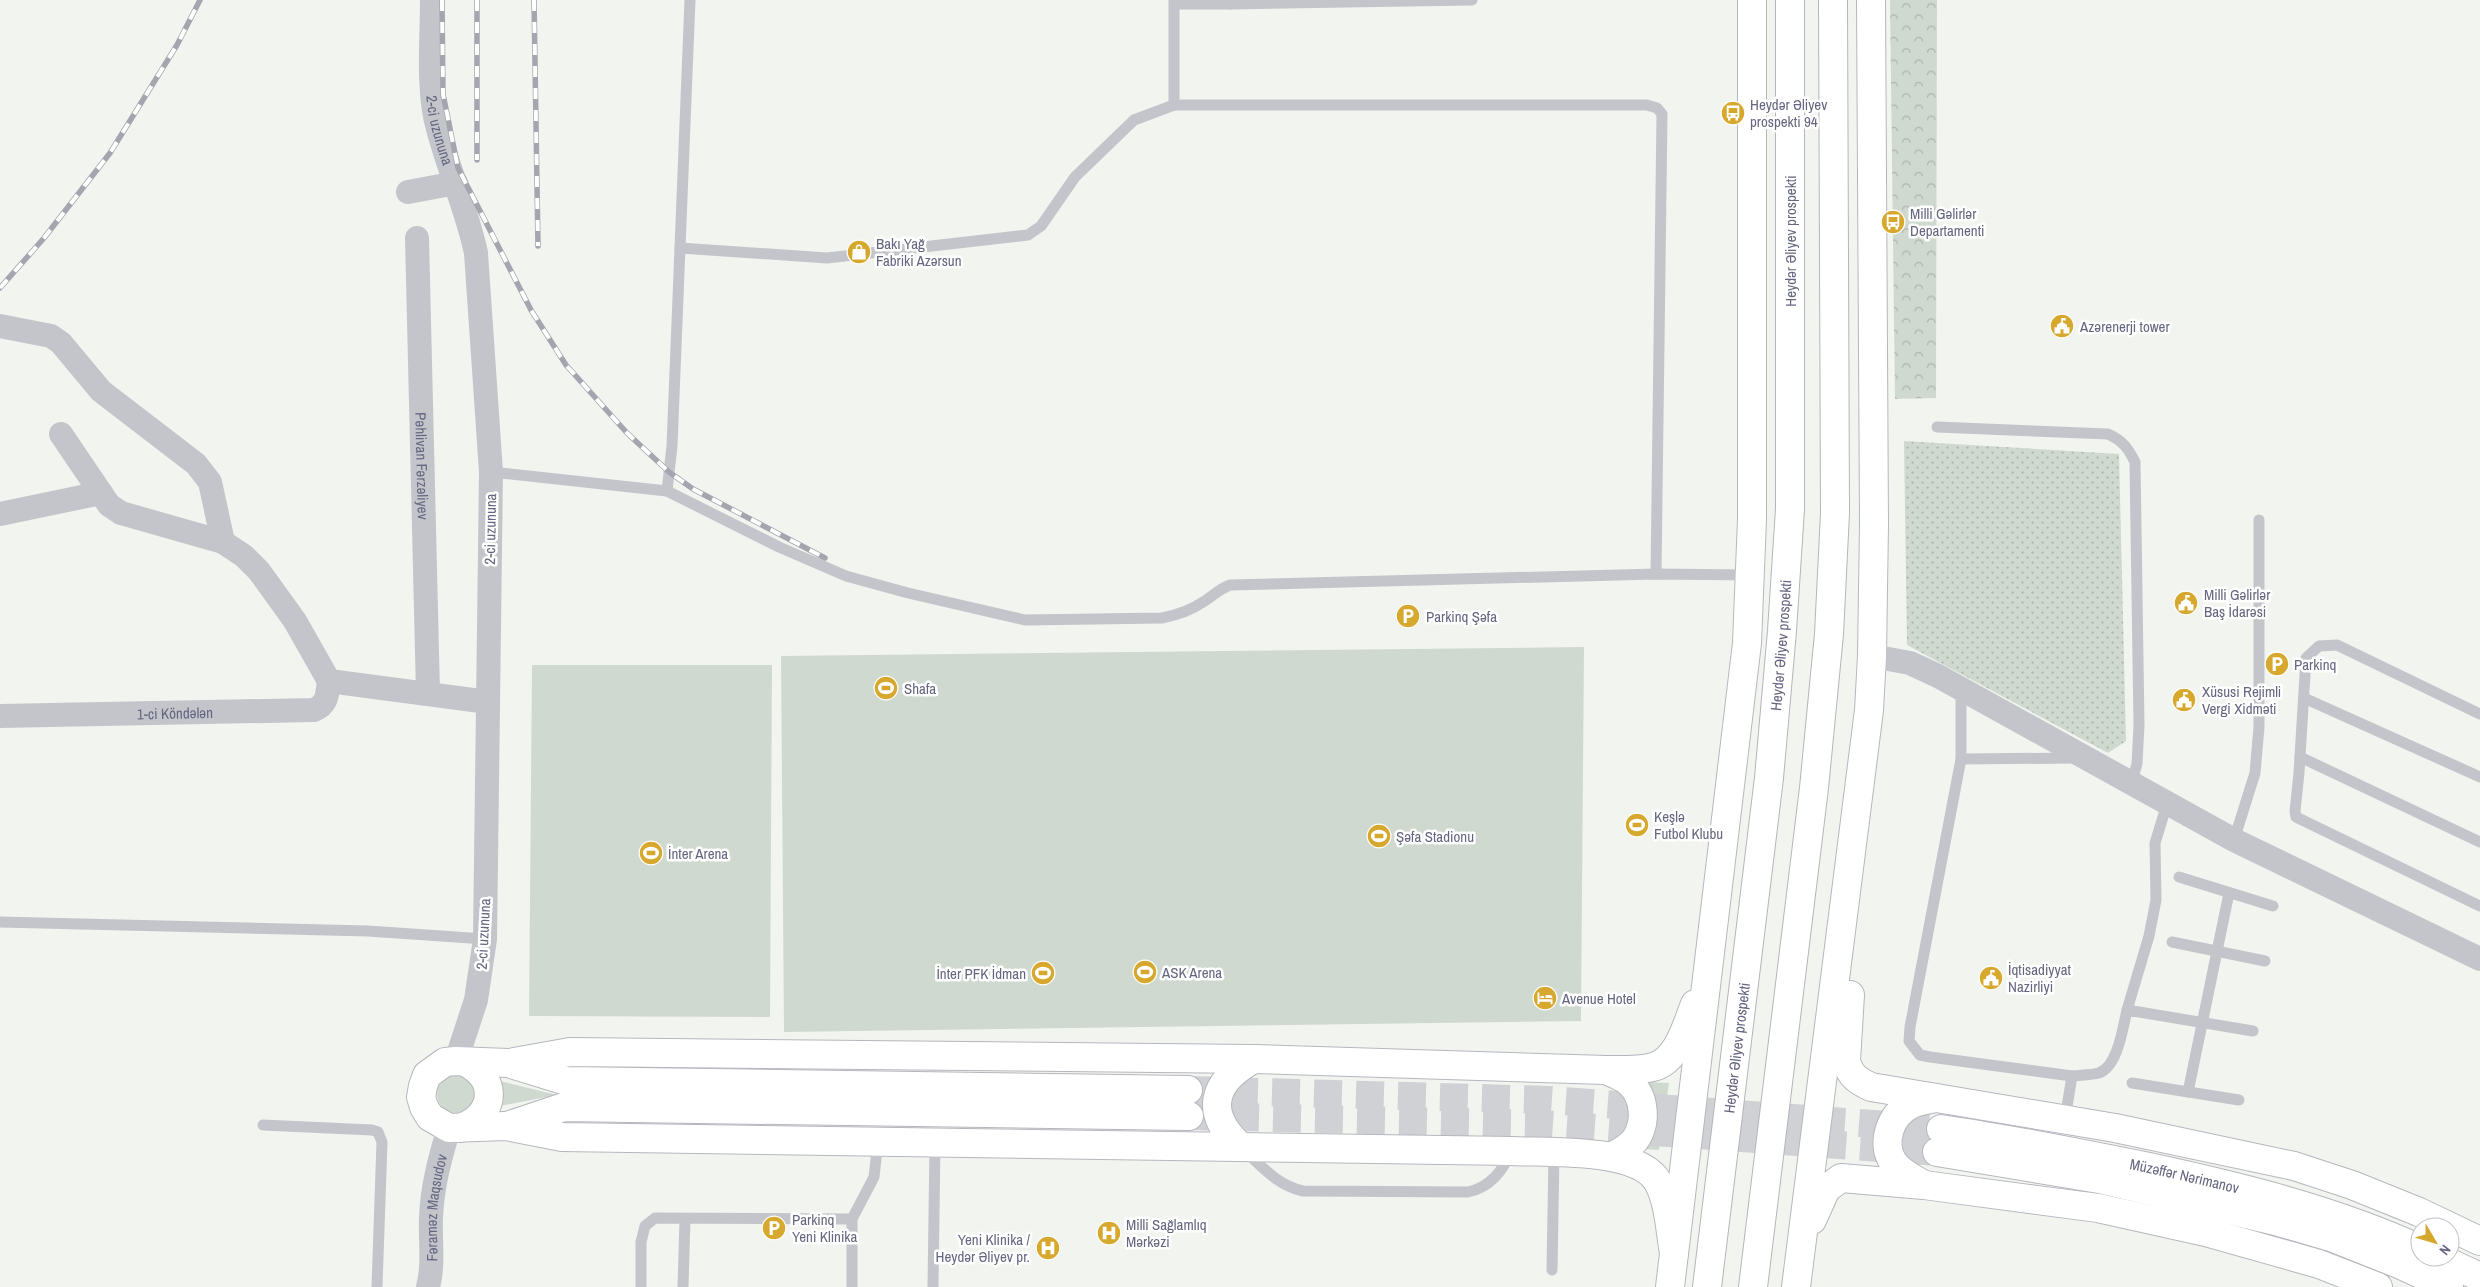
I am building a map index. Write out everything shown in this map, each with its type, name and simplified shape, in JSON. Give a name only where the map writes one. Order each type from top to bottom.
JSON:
[{"type":"main road","points":[[1670,1287],[1710,967],[1747,643],[1752,518],[1752,0]]},
{"type":"main road","name":"Heydər Əliyev prospekti","points":[[1707,1287],[1769,778],[1782,631],[1790,508],[1790,0]]},
{"type":"main road","points":[[1753,1287],[1814,788],[1828,634],[1835,513],[1833,0]]},
{"type":"main road","points":[[1871,0],[1872,656],[1846,1061],[1854,1078],[1871,1087],[2065,1119],[2294,1166],[2352,1185],[2418,1212],[2480,1241]]},
{"type":"main road","points":[[1796,1287],[1869,710]]},
{"type":"main road","points":[[1674,1254],[1663,1193],[1657,1181],[1647,1171],[1631,1162],[1613,1156],[1512,1151],[562,1137],[506,1126],[454,1128],[430,1117],[424,1108],[422,1091],[427,1075],[445,1062],[508,1063],[570,1052],[1254,1060],[1606,1070],[1650,1068],[1666,1060],[1684,1032],[1710,967]]},
{"type":"main road","points":[[1241,1147],[1221,1126],[1217,1108],[1219,1093],[1226,1080],[1236,1068],[1254,1060]]},
{"type":"main road","points":[[454,1128],[470,1125],[479,1118],[486,1109],[489,1098],[488,1087],[479,1069],[462,1062]]},
{"type":"main road","points":[[506,1126],[564,1107],[1188,1103],[566,1081],[508,1063]]},
{"type":"main road","points":[[1606,1070],[1628,1081],[1637,1090],[1642,1104],[1642,1122],[1636,1139],[1627,1148],[1613,1156]]},
{"type":"main road","points":[[1924,1185],[1901,1172],[1893,1162],[1888,1151],[1891,1124],[1897,1115],[1910,1105],[1940,1097]]},
{"type":"main road","name":"Müzəffər Nərimanov","points":[[2410,1246],[2343,1218],[2286,1200],[2099,1157],[1939,1140],[2278,1222],[2331,1237],[2449,1287]]},
{"type":"main road","points":[[1800,1254],[1820,1198],[1834,1181],[1850,1178],[1924,1185],[2098,1208],[2206,1232],[2319,1264],[2378,1287]]},
{"type":"main road","points":[[2458,1267],[2480,1277]]},
{"type":"street","name":"2-ci uzununa","points":[[432,0],[434,109],[438,128],[470,225],[476,253],[491,472],[485,939],[476,1000],[462,1062]]},
{"type":"street","points":[[408,192],[456,183]]},
{"type":"street","name":"Pəhlivan Fərzəliyev","points":[[417,238],[428,693]]},
{"type":"street","points":[[0,326],[51,336],[61,343],[101,391],[196,464],[210,482],[223,542]]},
{"type":"street","points":[[61,434],[109,505],[121,513],[223,542],[244,556],[259,571],[296,621],[329,681],[488,702]]},
{"type":"street","points":[[0,514],[101,493]]},
{"type":"street","points":[[1872,656],[1910,663],[2234,840],[2480,959]]},
{"type":"street","name":"1-ci Köndələn","points":[[0,716],[314,710],[322,706],[327,699],[329,681]]},
{"type":"street","name":"Fəraməz Maqsudov","points":[[428,1287],[432,1272],[431,1218],[437,1166],[454,1128]]},
{"type":"lane","points":[[667,491],[672,446],[690,0]]},
{"type":"lane","points":[[1174,105],[1175,2],[1472,0]]},
{"type":"lane","points":[[680,248],[827,258],[1028,235],[1041,226],[1075,177],[1134,120],[1174,105],[1647,105],[1657,108],[1662,114],[1656,574]]},
{"type":"lane","points":[[1937,427],[2108,434],[2122,440],[2129,449],[2135,462],[2139,725],[2137,764],[2130,784]]},
{"type":"lane","points":[[491,472],[667,491],[779,547],[846,576],[1024,620],[1162,618],[1180,615],[1203,602],[1219,589],[1230,585],[1656,574],[1750,575]]},
{"type":"lane","points":[[2234,840],[2254,773],[2259,727],[2259,520]]},
{"type":"lane","points":[[2480,714],[2337,645],[2319,646],[2306,658],[2296,817],[2480,906]]},
{"type":"lane","points":[[1960,689],[1962,759],[1909,1041],[1920,1055],[2072,1076],[2100,1072],[2110,1065],[2121,1038],[2127,1010],[2149,936],[2156,900],[2155,844],[2167,804]]},
{"type":"lane","points":[[2304,698],[2480,777]]},
{"type":"lane","points":[[2300,757],[2480,842]]},
{"type":"lane","points":[[1962,759],[2083,758]]},
{"type":"lane","points":[[2179,877],[2273,906]]},
{"type":"lane","points":[[2188,1092],[2229,893]]},
{"type":"lane","points":[[0,922],[368,931],[485,939]]},
{"type":"lane","points":[[2172,942],[2265,961]]},
{"type":"lane","points":[[2127,1010],[2253,1031]]},
{"type":"lane","points":[[2065,1119],[2072,1076]]},
{"type":"lane","points":[[2132,1083],[2239,1100]]},
{"type":"lane","points":[[264,1125],[372,1130],[378,1132],[382,1142],[376,1287]]},
{"type":"lane","points":[[852,1287],[852,1219],[874,1177],[878,1141]]},
{"type":"lane","points":[[933,1287],[935,1142]]},
{"type":"lane","points":[[1241,1147],[1277,1180],[1293,1189],[1303,1190],[1468,1192],[1478,1190],[1492,1181],[1503,1170],[1512,1151]]},
{"type":"lane","points":[[1552,1270],[1554,1154]]},
{"type":"lane","points":[[641,1287],[641,1242],[645,1226],[655,1218],[852,1219]]},
{"type":"lane","points":[[683,1287],[685,1219]]},
{"type":"green space","points":[[1890,0],[1937,0],[1936,398],[1895,399]]},
{"type":"green space","points":[[1904,441],[2119,454],[2126,741],[2108,753],[1907,645]]},
{"type":"green space","points":[[1584,647],[1581,1021],[784,1032],[781,656]]},
{"type":"green space","name":"İnter Arena","points":[[532,665],[772,665],[770,1017],[529,1016]]},
{"type":"green space","points":[[456,1075],[469,1081],[475,1094],[469,1107],[456,1113],[443,1107],[437,1094],[443,1081]]},
{"type":"green space","points":[[500,1081],[557,1095],[500,1106]]},
{"type":"green space","points":[[1649,1082],[1669,1083],[1659,1150],[1643,1149],[1654,1097]]},
{"type":"tunnel","points":[[1188,1090],[1550,1100],[1941,1129]]},
{"type":"tunnel","points":[[1189,1116],[1542,1124],[1937,1152]]},
{"type":"railway","points":[[0,288],[44,238],[110,153],[177,45],[200,0]]},
{"type":"railway","points":[[442,0],[443,94],[458,168],[531,310],[566,365],[627,433],[669,472],[693,489],[825,558]]},
{"type":"railway","points":[[477,0],[477,160]]},
{"type":"railway","points":[[534,0],[538,246]]},
{"type":"place","name":"Heydər Əliyev prospekti 94","points":[[1733,113]]},
{"type":"place","name":"Milli Gəlirlər Departamenti","points":[[1893,222]]},
{"type":"place","name":"Bakı Yağ Fabriki Azərsun","points":[[859,252]]},
{"type":"place","name":"Azərenerji tower","points":[[2062,326]]},
{"type":"place","name":"Milli Gəlirlər Baş İdarəsi","points":[[2186,603]]},
{"type":"place","name":"Parkinq Şəfa","points":[[1408,616]]},
{"type":"place","name":"Parkinq","points":[[2277,664]]},
{"type":"place","name":"Shafa","points":[[886,688]]},
{"type":"place","name":"Xüsusi Rejimli Vergi Xidməti","points":[[2184,700]]},
{"type":"place","name":"Keşlə Futbol Klubu","points":[[1637,825]]},
{"type":"place","name":"Şəfa Stadionu","points":[[1379,836]]},
{"type":"place","name":"İnter Arena","points":[[651,853]]},
{"type":"place","name":"ASK Arena","points":[[1145,972]]},
{"type":"place","name":"İnter PFK İdman","points":[[1043,973]]},
{"type":"place","name":"İqtisadiyyat Nazirliyi","points":[[1991,978]]},
{"type":"place","name":"Avenue Hotel","points":[[1545,998]]},
{"type":"place","name":"Parkinq Yeni Klinika","points":[[774,1228]]},
{"type":"place","name":"Milli Sağlamlıq Mərkəzi","points":[[1109,1233]]},
{"type":"place","name":"Yeni Klinika / Heydər Əliyev pr.","points":[[1048,1248]]}]
